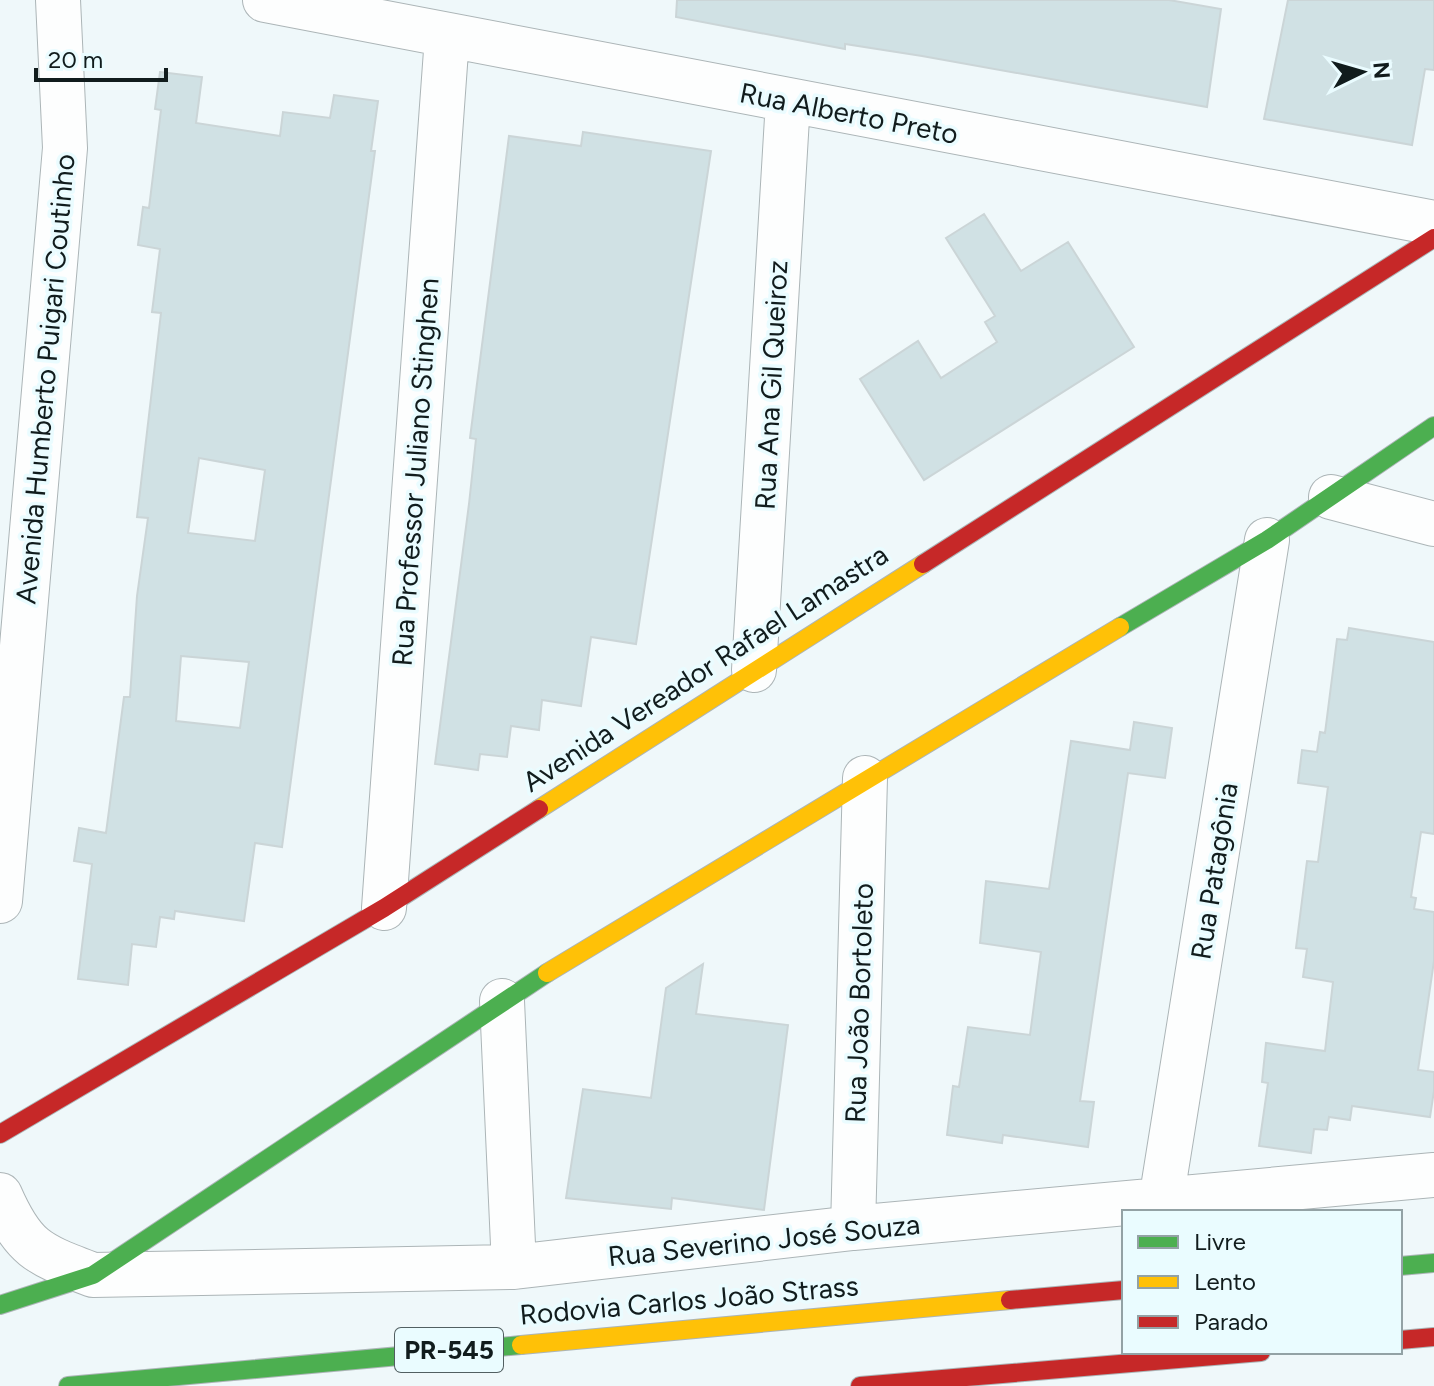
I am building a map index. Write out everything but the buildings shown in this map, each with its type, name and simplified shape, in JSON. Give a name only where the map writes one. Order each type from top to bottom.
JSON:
[{"type":"main road","name":"Avenida Vereador Rafael Lamastra","points":[[0,1134],[384,908],[1434,238]]},
{"type":"main road","points":[[0,1305],[93,1275],[502,1001],[865,778],[1267,540],[1434,426]]},
{"type":"main road","points":[[1402,1266],[1434,1263]]},
{"type":"main road","name":"Rodovia Carlos João Strass","points":[[68,1386],[1122,1290]]},
{"type":"main road","points":[[1402,1340],[1434,1337]]},
{"type":"main road","points":[[860,1386],[1237,1354]]},
{"type":"street","name":"Avenida Humberto Puigari Coutinho","points":[[0,901],[65,148],[58,0]]},
{"type":"street","name":"Rua Alberto Preto","points":[[265,0],[1434,223]]},
{"type":"street","name":"Rua Professor Juliano Stinghen","points":[[384,908],[447,37]]},
{"type":"street","name":"Rua Ana Gil Queiroz","points":[[754,670],[788,101]]},
{"type":"street","points":[[1331,497],[1434,524]]},
{"type":"street","name":"Rua Patagônia","points":[[1161,1201],[1267,540]]},
{"type":"street","name":"Rua João Bortoleto","points":[[853,1228],[865,778]]},
{"type":"street","points":[[502,1001],[514,1267]]},
{"type":"street","name":"Rua Severino José Souza","points":[[93,1275],[514,1267],[853,1228],[1434,1175]]},
{"type":"street","points":[[0,1195],[17,1234],[50,1259],[93,1275]]},
{"type":"traffic: fast","points":[[1120,627],[1267,540],[1434,426]]},
{"type":"traffic: fast","points":[[0,1305],[93,1275],[547,973]]},
{"type":"traffic: fast","points":[[1402,1266],[1434,1263]]},
{"type":"traffic: fast","points":[[68,1386],[521,1345]]},
{"type":"traffic: slow","points":[[539,809],[923,564]]},
{"type":"traffic: slow","points":[[547,973],[1120,627]]},
{"type":"traffic: slow","points":[[521,1345],[1010,1300]]},
{"type":"traffic: jam","points":[[923,564],[1434,238]]},
{"type":"traffic: jam","points":[[0,1134],[384,908],[539,809]]},
{"type":"traffic: jam","points":[[1010,1300],[1122,1290]]},
{"type":"traffic: jam","points":[[1402,1340],[1434,1337]]},
{"type":"traffic: jam","points":[[860,1386],[1237,1354]]}]
